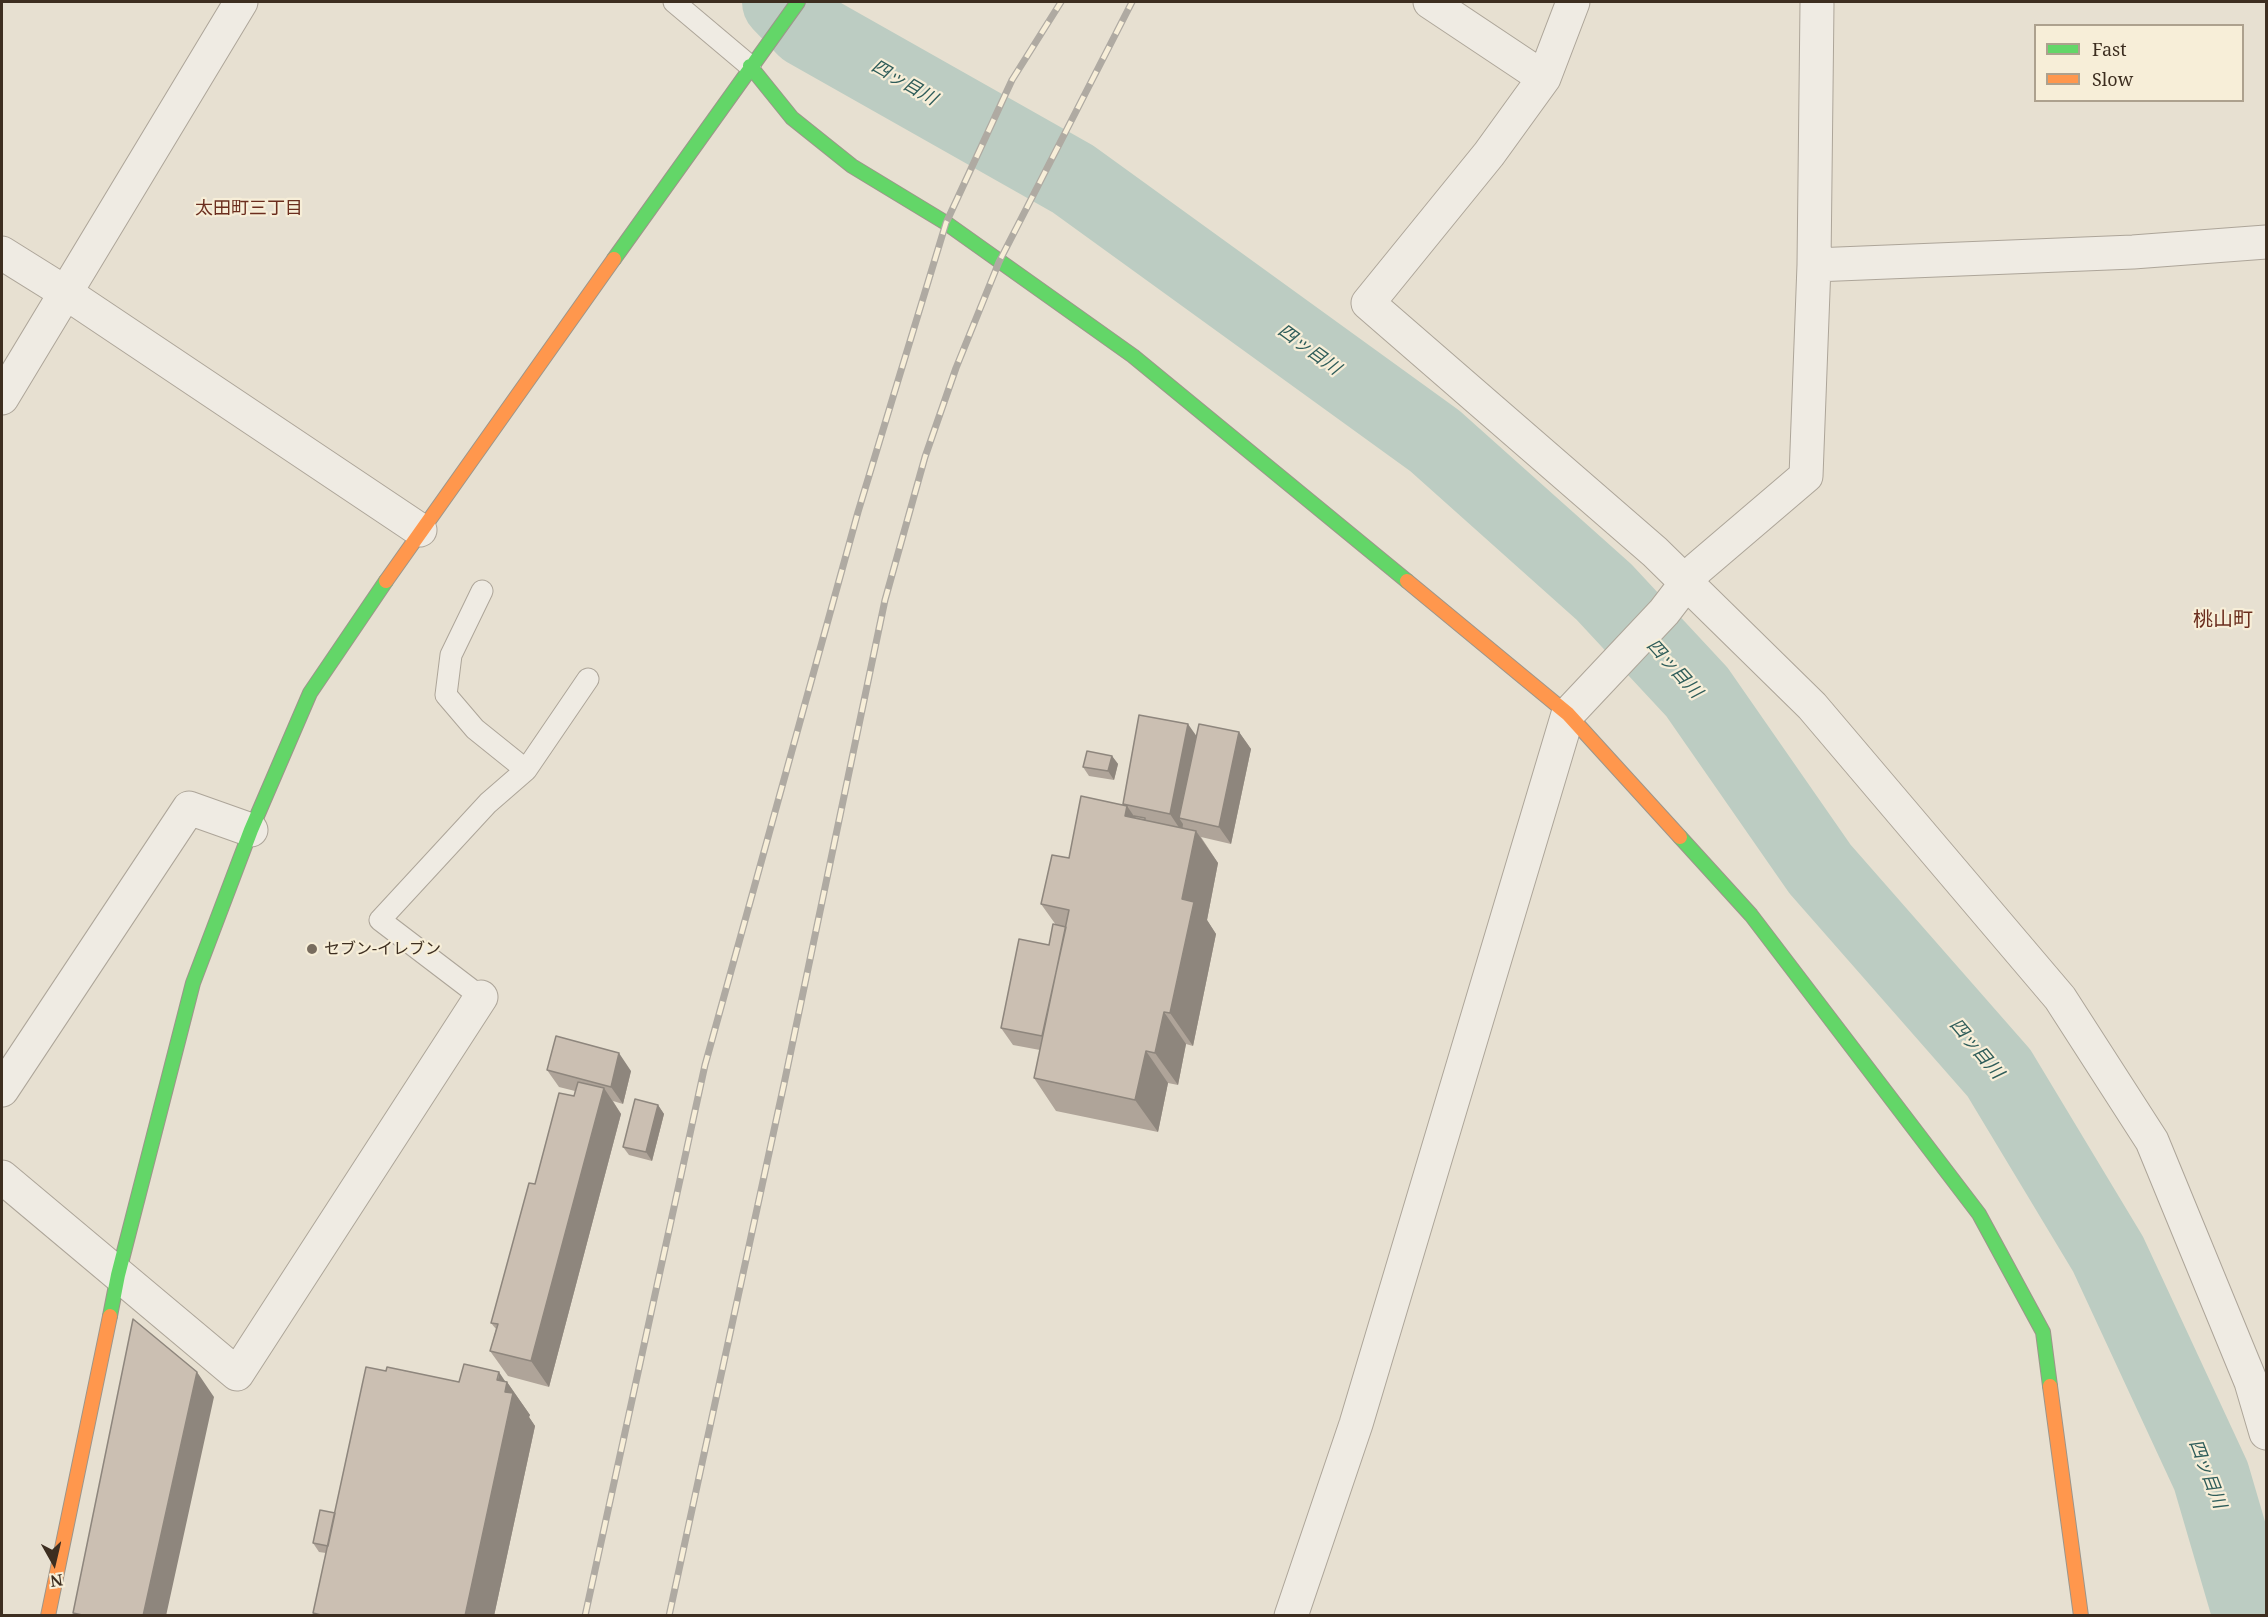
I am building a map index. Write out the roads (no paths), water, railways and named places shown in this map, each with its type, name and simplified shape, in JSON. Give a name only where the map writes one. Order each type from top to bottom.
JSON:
[{"type":"street","points":[[2,398],[241,2]]},
{"type":"street","points":[[48,1616],[118,1275],[194,983],[250,830],[310,693],[420,530],[798,2]]},
{"type":"street","points":[[1430,2],[1544,78]]},
{"type":"street","points":[[1573,2],[1544,78],[1489,154],[1368,303],[1654,552],[1812,706],[2060,998],[2152,1141],[2251,1382],[2266,1433]]},
{"type":"street","points":[[1291,1616],[1356,1424],[1576,705],[1664,612],[1697,568],[1806,476],[1814,264],[1817,3]]},
{"type":"street","points":[[756,58],[792,118],[852,166],[946,224],[1133,356],[1576,705],[1751,915],[1978,1214],[2043,1332],[2081,1616]]},
{"type":"street","points":[[1814,264],[2133,252],[2266,242]]},
{"type":"street","points":[[2,253],[66,293],[420,530]]},
{"type":"street","points":[[2,1090],[189,808],[250,830]]},
{"type":"street","points":[[2,1176],[237,1374],[481,997]]},
{"type":"lane","points":[[674,2],[756,58]]},
{"type":"lane","points":[[482,591],[451,655],[446,695],[475,729],[526,770]]},
{"type":"lane","points":[[481,997],[380,920],[488,803],[526,770],[588,679]]},
{"type":"waterway","name":"四ッ目川","points":[[781,2],[806,28],[1073,179],[1435,441],[1604,592],[1697,692],[1820,869],[1999,1073],[2108,1254],[2211,1476],[2252,1616]]},
{"type":"railway","points":[[585,1616],[705,1065],[858,512],[946,223],[1012,80],[1061,2]]},
{"type":"railway","points":[[669,1616],[784,1084],[885,600],[925,457],[956,368],[999,262],[1132,2]]},
{"type":"place","name":"セブン-イレブン","points":[[312,949]]},
{"type":"district","name":"太田町三丁目","points":[[249,209]]},
{"type":"district","name":"桃山町","points":[[2223,620]]}]
